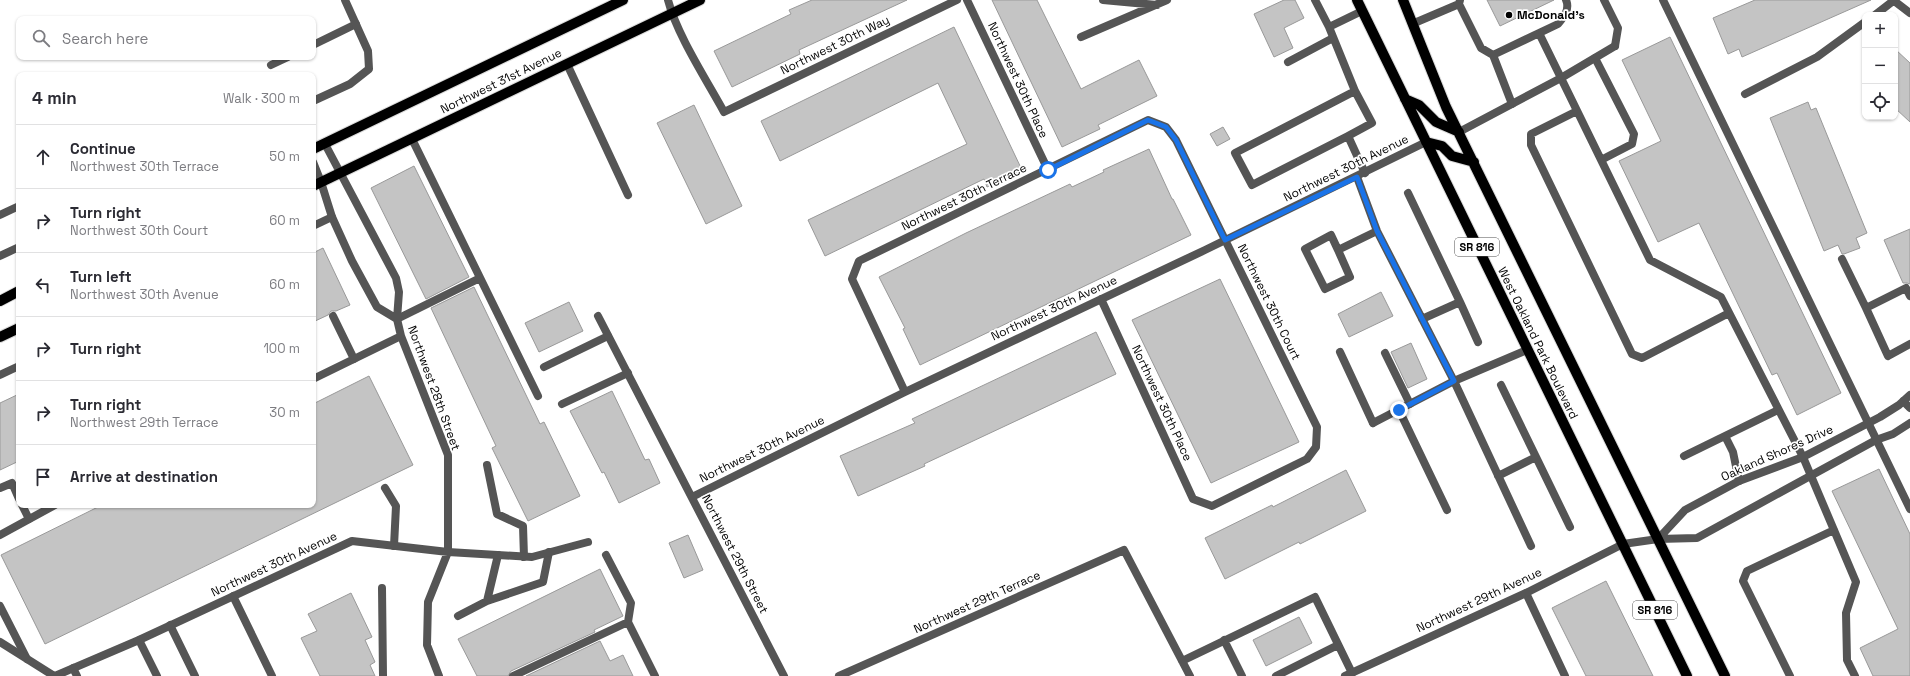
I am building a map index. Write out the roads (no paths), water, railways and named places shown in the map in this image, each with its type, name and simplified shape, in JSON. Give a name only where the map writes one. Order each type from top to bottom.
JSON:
[{"type":"main road","name":"Northwest 31st Avenue","points":[[316,148],[623,0]]},
{"type":"main road","name":"Northwest 31st Avenue","points":[[317,184],[700,0]]},
{"type":"main road","name":"West Oakland Park Boulevard","points":[[1357,0],[1687,676]]},
{"type":"main road","name":"West Oakland Park Boulevard","points":[[1403,0],[1446,107],[1725,676]]},
{"type":"main road","points":[[1405,98],[1419,104],[1436,122],[1459,132]]},
{"type":"main road","points":[[1426,142],[1442,146],[1452,156],[1474,162]]},
{"type":"main road","points":[[0,301],[16,293]]},
{"type":"main road","points":[[0,337],[16,329]]},
{"type":"street","points":[[316,101],[350,84],[369,69],[368,51],[345,0]]},
{"type":"street","points":[[668,0],[671,14]]},
{"type":"street","name":"Northwest 30th Way","points":[[671,14],[724,112],[957,0]]},
{"type":"street","name":"Northwest 30th Place","points":[[968,0],[1048,170]]},
{"type":"street","points":[[1103,0],[1158,5]]},
{"type":"street","points":[[1081,37],[1167,0]]},
{"type":"street","points":[[1315,0],[1329,27],[1355,91],[1372,123],[1252,185],[1235,153],[1355,91]]},
{"type":"street","points":[[1493,55],[1558,24],[1566,14],[1568,3],[1566,0]]},
{"type":"street","points":[[1459,132],[1561,78],[1615,46],[1618,28],[1604,0]]},
{"type":"street","points":[[1663,0],[1910,509]]},
{"type":"street","points":[[1879,12],[1893,1],[1910,13]]},
{"type":"street","points":[[1412,24],[1459,2],[1481,48],[1493,55],[1512,104]]},
{"type":"street","points":[[1329,27],[1362,11]]},
{"type":"street","points":[[316,44],[356,24]]},
{"type":"street","points":[[1745,94],[1818,56],[1862,24]]},
{"type":"street","points":[[1539,33],[1650,260],[1721,297],[1803,457],[1856,582],[1846,613],[1847,660],[1855,676]]},
{"type":"street","points":[[1288,62],[1333,38]]},
{"type":"street","points":[[1595,58],[1634,134],[1632,144],[1601,160]]},
{"type":"street","points":[[271,65],[282,60]]},
{"type":"street","points":[[567,64],[628,195]]},
{"type":"street","points":[[1577,111],[1532,134],[1531,145],[1632,354],[1642,358],[1729,313]]},
{"type":"street","name":"Northwest 30th Terrace","points":[[905,392],[852,279],[859,261],[1148,120],[1166,127]]},
{"type":"street","name":"Northwest 30th Court","points":[[1166,127],[1176,140],[1317,427],[1316,447],[1306,459],[1212,506]]},
{"type":"street","points":[[1348,136],[1365,173]]},
{"type":"street","points":[[412,139],[538,396]]},
{"type":"street","name":"Northwest 30th Avenue","points":[[692,497],[905,392],[1357,177],[1426,142]]},
{"type":"street","name":"Northwest 28th Street","points":[[325,144],[396,278],[399,292],[397,319],[401,336],[448,455],[448,552],[428,602],[427,645],[439,676]]},
{"type":"street","points":[[1357,177],[1377,231],[1454,381],[1531,546]]},
{"type":"street","name":"Northwest 28th Street","points":[[317,184],[349,256],[377,307],[397,319]]},
{"type":"street","points":[[1408,193],[1478,342]]},
{"type":"street","points":[[0,215],[16,207]]},
{"type":"street","points":[[316,225],[332,217]]},
{"type":"street","points":[[1338,250],[1377,231]]},
{"type":"street","points":[[1330,235],[1338,250],[1350,277],[1325,289],[1305,249],[1330,235]]},
{"type":"street","points":[[0,256],[16,248]]},
{"type":"street","points":[[1842,259],[1888,356],[1910,344]]},
{"type":"street","points":[[397,319],[480,278]]},
{"type":"street","points":[[1866,308],[1906,288],[1910,296]]},
{"type":"street","name":"Northwest 30th Place","points":[[1101,299],[1193,499],[1212,506]]},
{"type":"street","points":[[1422,319],[1460,302]]},
{"type":"street","points":[[333,316],[354,359]]},
{"type":"street","name":"Northwest 29th Street","points":[[598,316],[784,676]]},
{"type":"street","points":[[316,378],[401,336]]},
{"type":"street","points":[[544,367],[608,336]]},
{"type":"street","points":[[1340,352],[1373,423],[1454,381],[1527,350]]},
{"type":"street","points":[[1384,353],[1410,404]]},
{"type":"street","points":[[0,375],[16,367]]},
{"type":"street","points":[[562,404],[628,373]]},
{"type":"street","points":[[1501,385],[1570,527]]},
{"type":"street","name":"Oakland Shores Drive","points":[[1658,539],[1685,510],[1739,481],[1803,457],[1868,424],[1887,414],[1910,395]]},
{"type":"street","points":[[1904,401],[1910,408]]},
{"type":"street","points":[[1399,410],[1447,510]]},
{"type":"street","points":[[1684,456],[1778,410]]},
{"type":"street","points":[[1623,544],[1658,539],[1697,538],[1812,477],[1876,440],[1893,434],[1910,423]]},
{"type":"street","points":[[1725,436],[1732,452],[1739,481]]},
{"type":"street","points":[[1498,476],[1536,457]]},
{"type":"street","points":[[486,465],[497,514],[523,526],[524,557]]},
{"type":"street","points":[[0,488],[12,483],[16,492]]},
{"type":"street","points":[[385,488],[396,506],[394,546]]},
{"type":"street","points":[[23,508],[28,519]]},
{"type":"street","points":[[0,535],[49,508]]},
{"type":"street","points":[[1790,676],[1743,581],[1747,570],[1834,530]]},
{"type":"street","name":"Northwest 30th Avenue","points":[[55,676],[75,672],[170,625],[352,541],[448,552],[524,557],[532,557],[588,542]]},
{"type":"street","name":"Northwest 29th Avenue","points":[[1348,674],[1526,592],[1623,544]]},
{"type":"street","name":"Northwest 29th Terrace","points":[[839,676],[1124,550],[1182,660]]},
{"type":"street","points":[[458,616],[488,601],[544,582],[549,552]]},
{"type":"street","points":[[488,601],[498,555]]},
{"type":"street","points":[[606,555],[631,603],[628,622],[654,676]]},
{"type":"street","points":[[382,588],[383,676]]},
{"type":"street","points":[[1526,592],[1565,676]]},
{"type":"street","points":[[233,596],[272,676]]},
{"type":"street","points":[[1190,676],[1182,660],[1315,597],[1338,645],[1348,674]]},
{"type":"street","points":[[0,606],[27,659]]},
{"type":"street","points":[[513,676],[628,622]]},
{"type":"street","points":[[170,625],[196,676]]},
{"type":"street","points":[[139,640],[157,676]]},
{"type":"street","points":[[1224,640],[1242,676]]},
{"type":"street","points":[[0,642],[55,676]]},
{"type":"street","points":[[1276,676],[1338,645]]},
{"type":"place","name":"McDonald's","points":[[1509,15]]}]
